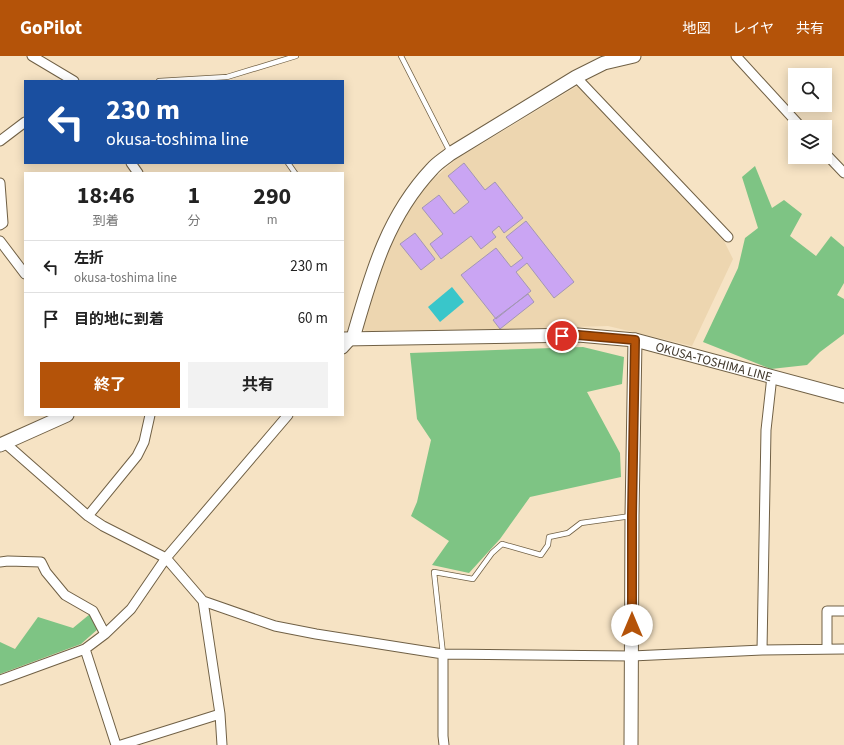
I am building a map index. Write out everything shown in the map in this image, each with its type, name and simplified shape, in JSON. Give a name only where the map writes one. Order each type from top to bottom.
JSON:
[{"type":"street","points":[[32,56],[72,80]]},
{"type":"street","points":[[348,338],[378,256],[390,230],[404,206],[433,168],[450,154],[576,76],[604,63],[634,56]]},
{"type":"street","points":[[736,56],[795,120]]},
{"type":"street","points":[[576,76],[728,237]]},
{"type":"street","points":[[0,140],[24,123]]},
{"type":"street","points":[[832,160],[844,173]]},
{"type":"street","points":[[0,183],[3,223],[0,225]]},
{"type":"street","points":[[0,241],[24,273]]},
{"type":"street","name":"OKUSA-TOSHIMA LINE","points":[[348,338],[578,335],[635,340],[844,396]]},
{"type":"street","points":[[631,745],[632,516],[635,340]]},
{"type":"street","points":[[762,650],[766,430],[772,376]]},
{"type":"street","points":[[65,416],[2,444],[88,516],[103,526],[166,558],[203,601],[282,627],[316,634],[443,654],[632,656],[762,650],[827,648],[844,649]]},
{"type":"street","points":[[88,516],[137,456],[144,442],[150,416]]},
{"type":"street","points":[[0,680],[85,649],[105,634],[131,609],[166,558],[287,416]]},
{"type":"street","points":[[0,562],[8,560],[41,562],[46,572],[65,595],[94,611],[105,634]]},
{"type":"street","points":[[203,601],[220,714],[222,745]]},
{"type":"street","points":[[827,648],[827,611],[844,612]]},
{"type":"street","points":[[85,649],[116,745]]},
{"type":"street","points":[[443,654],[444,745]]},
{"type":"street","points":[[121,745],[220,714]]},
{"type":"lane","points":[[194,80],[228,79],[296,56]]},
{"type":"lane","points":[[401,56],[450,154]]},
{"type":"lane","points":[[443,654],[434,572],[473,579],[492,553],[502,544],[541,555],[548,546],[549,537],[568,533],[581,523],[632,516]]},
{"type":"shaded area","points":[[579,85],[724,241],[733,259],[692,346],[608,326],[370,333],[362,329],[373,285],[395,231],[426,186],[455,160]]},
{"type":"green space","points":[[755,166],[772,208],[784,200],[802,214],[790,236],[816,256],[831,236],[844,247],[844,283],[837,295],[844,299],[844,334],[820,352],[807,365],[771,369],[703,342],[738,268],[745,238],[758,228],[742,177]]},
{"type":"green space","points":[[583,347],[624,357],[622,384],[587,392],[620,453],[621,477],[530,497],[500,539],[469,573],[432,565],[449,541],[411,516],[417,502],[431,440],[417,419],[410,353]]},
{"type":"green space","points":[[90,614],[98,629],[81,644],[0,674],[0,642],[15,649],[38,617],[73,628]]},
{"type":"water","points":[[452,287],[464,302],[440,322],[428,307]]},
{"type":"building","points":[[464,163],[485,190],[495,182],[523,218],[504,233],[499,226],[492,232],[496,237],[481,249],[471,236],[441,259],[430,244],[443,234],[422,208],[439,195],[454,214],[469,202],[448,176]]},
{"type":"building","points":[[526,221],[574,282],[554,298],[527,263],[516,272],[531,291],[496,319],[461,275],[496,248],[511,267],[523,258],[506,237]]},
{"type":"building","points":[[415,233],[435,259],[421,270],[400,244]]},
{"type":"building","points":[[528,294],[534,302],[500,329],[493,320]]},
{"type":"route","points":[[562,336],[578,335],[635,340],[632,625]]}]
